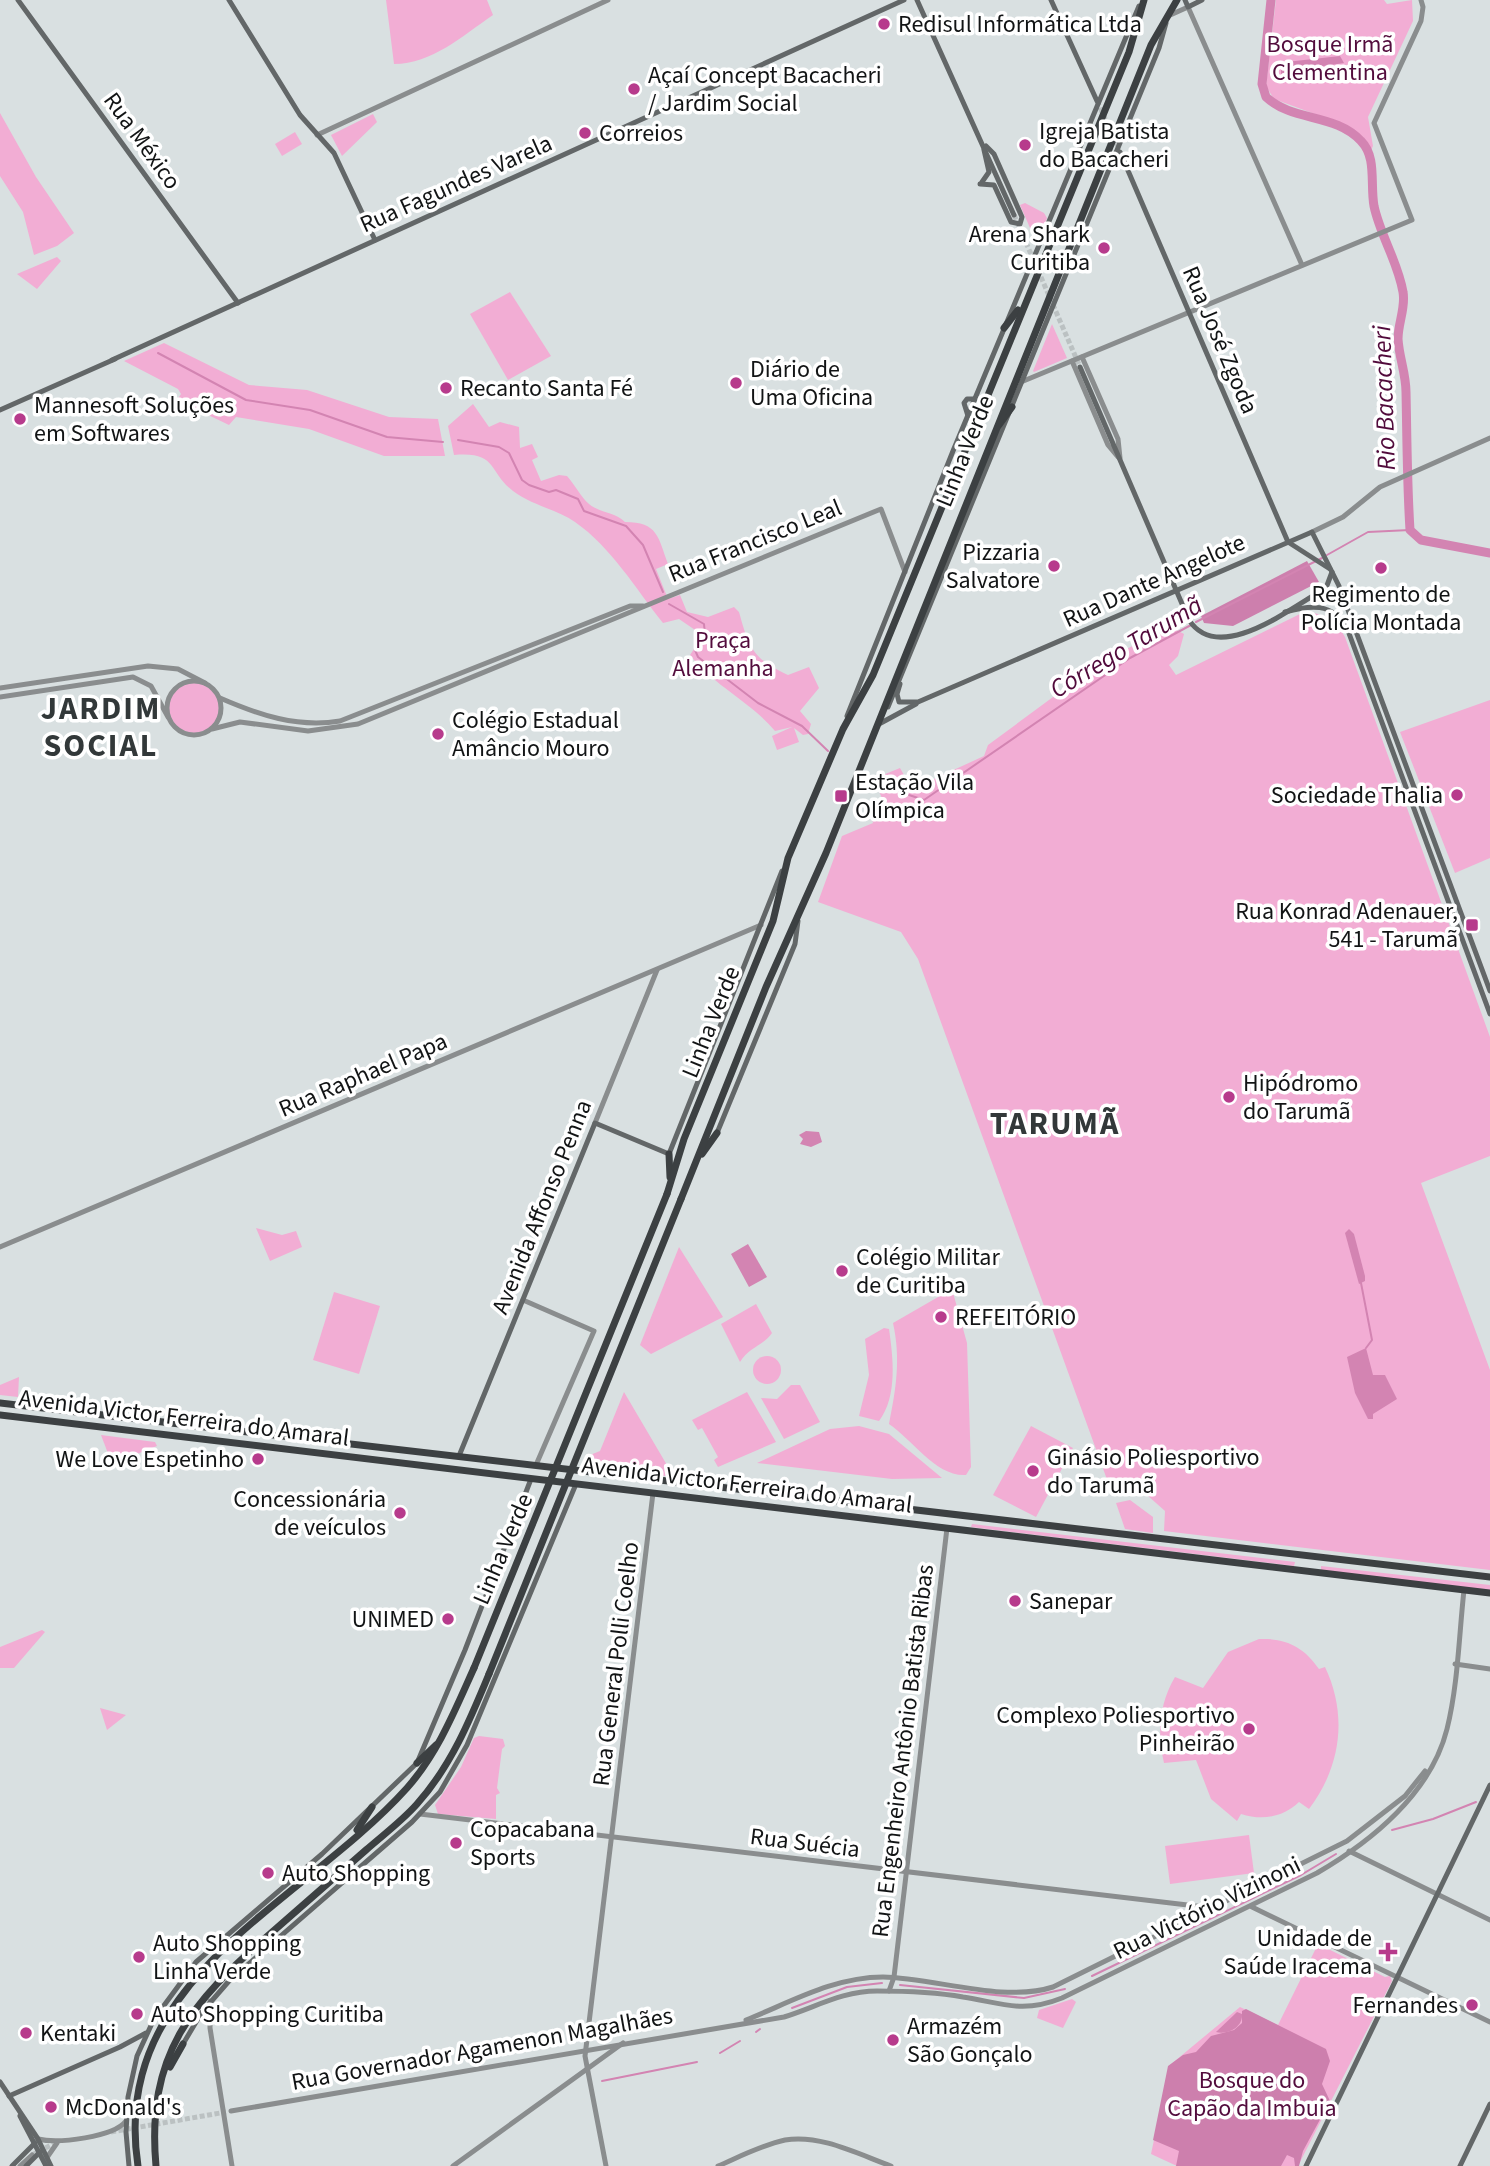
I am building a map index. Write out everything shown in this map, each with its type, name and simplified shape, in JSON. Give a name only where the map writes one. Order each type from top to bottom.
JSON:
[{"type":"highway","name":"Linha Verde","points":[[138,2166],[135,2120],[139,2089],[153,2042],[174,2003],[209,1963],[407,1788],[441,1740],[474,1668],[667,1194],[689,1128],[773,920],[788,858],[843,729],[870,683],[1023,304],[1129,52],[1142,0]]},
{"type":"highway","name":"Linha Verde","points":[[156,2166],[155,2122],[162,2080],[183,2025],[209,1990],[408,1814],[435,1781],[467,1729],[766,987],[798,921],[990,437],[1151,45],[1177,0]]},
{"type":"highway","points":[[1004,328],[1023,304]]},
{"type":"highway","points":[[990,437],[1012,407]]},
{"type":"highway","points":[[695,1163],[717,1133]]},
{"type":"highway","points":[[668,1154],[670,1182]]},
{"type":"highway","name":"Avenida Victor Ferreira do Amaral","points":[[0,1403],[1490,1577]]},
{"type":"highway","name":"Avenida Victor Ferreira do Amaral","points":[[0,1415],[1490,1593]]},
{"type":"highway","points":[[898,1522],[904,1515],[900,1508]]},
{"type":"highway","points":[[919,1525],[916,1516],[922,1511]]},
{"type":"highway","points":[[1296,1570],[1302,1563],[1298,1555]]},
{"type":"highway","points":[[1316,1572],[1311,1565],[1317,1557]]},
{"type":"highway","points":[[416,1763],[441,1740]]},
{"type":"highway","points":[[351,1839],[372,1807]]},
{"type":"highway","points":[[162,2080],[183,2044]]},
{"type":"main road","name":"Rua México","points":[[18,0],[238,303]]},
{"type":"main road","points":[[229,0],[293,104],[334,153],[375,240]]},
{"type":"main road","name":"Rua Fagundes Varela","points":[[0,410],[904,0]]},
{"type":"main road","points":[[917,0],[1014,215]]},
{"type":"main road","points":[[1051,0],[1097,101]]},
{"type":"main road","points":[[843,729],[1004,328],[1142,0]]},
{"type":"main road","points":[[1185,0],[1188,7],[1202,0]]},
{"type":"main road","points":[[918,702],[899,702],[897,694],[900,684],[1159,48],[1168,16]]},
{"type":"main road","points":[[983,144],[994,154],[1022,217],[1020,224],[1011,222],[994,185],[980,184],[988,177],[989,172],[983,144]]},
{"type":"main road","name":"Rua José Zgoda","points":[[1120,152],[1288,542]]},
{"type":"main road","points":[[1080,367],[1194,628],[1212,639],[1231,638],[1285,612],[1326,588],[1332,571]]},
{"type":"main road","points":[[1312,532],[1325,563]]},
{"type":"main road","name":"Rua Dante Angelote","points":[[879,723],[918,702],[1312,532]]},
{"type":"main road","points":[[1288,542],[1325,563],[1332,571],[1490,991]]},
{"type":"main road","points":[[1285,612],[1319,606],[1337,614],[1347,628],[1490,1014]]},
{"type":"main road","points":[[871,739],[900,684]]},
{"type":"main road","name":"Linha Verde","points":[[668,1154],[788,858]]},
{"type":"main road","name":"Linha Verde","points":[[717,1133],[795,944],[798,921]]},
{"type":"main road","points":[[595,1123],[668,1154]]},
{"type":"main road","name":"Avenida Affonso Penna","points":[[459,1457],[595,1123]]},
{"type":"main road","name":"Linha Verde","points":[[129,2166],[126,2121],[134,2069],[147,2032],[167,1999],[196,1962],[372,1807],[416,1763],[465,1650],[531,1479]]},
{"type":"main road","name":"Linha Verde","points":[[183,2044],[210,2001],[250,1962],[420,1814],[447,1781],[467,1745],[576,1484]]},
{"type":"main road","points":[[1306,2166],[1490,1785]]},
{"type":"main road","points":[[9,2096],[120,2047],[147,2032]]},
{"type":"main road","points":[[0,2082],[48,2156],[49,2166]]},
{"type":"main road","points":[[1460,2166],[1490,2104]]},
{"type":"main road","points":[[37,2141],[49,2166]]},
{"type":"main road","points":[[12,2166],[37,2141]]},
{"type":"main road","points":[[26,2166],[40,2152]]},
{"type":"street","points":[[317,135],[608,0]]},
{"type":"street","points":[[1021,382],[1412,220],[1374,128],[1376,113],[1422,16],[1421,0]]},
{"type":"street","points":[[1168,16],[1188,7],[1302,265]]},
{"type":"street","points":[[1082,357],[1118,439],[1120,459]]},
{"type":"street","points":[[1072,361],[1108,445],[1120,459]]},
{"type":"street","name":"Rua Dante Angelote","points":[[1312,532],[1336,521],[1374,490],[1490,438]]},
{"type":"street","name":"Rua Francisco Leal","points":[[643,606],[881,509],[898,551]]},
{"type":"street","points":[[898,551],[911,557]]},
{"type":"street","points":[[898,551],[905,572]]},
{"type":"street","points":[[0,688],[156,666],[184,671],[205,683],[220,698],[255,713],[295,722],[346,719],[630,606],[643,606]]},
{"type":"street","points":[[0,697],[138,678],[151,686],[177,730],[186,734],[204,734],[212,729],[240,722],[315,732],[358,724],[632,614],[643,606]]},
{"type":"street","points":[[168,717],[167,708],[172,691],[187,682],[205,683]]},
{"type":"street","points":[[23,685],[26,693]]},
{"type":"street","points":[[212,729],[221,715],[220,698]]},
{"type":"street","name":"Rua Raphael Papa","points":[[0,1247],[761,925]]},
{"type":"street","points":[[740,935],[752,938],[753,945]]},
{"type":"street","name":"Avenida Affonso Penna","points":[[595,1123],[657,970]]},
{"type":"street","name":"Linha Verde","points":[[523,1300],[594,1331],[536,1465]]},
{"type":"street","name":"Rua General Polli Coelho","points":[[606,2166],[589,2067],[592,2058],[589,2048],[653,1493]]},
{"type":"street","name":"Rua Engenheiro Antônio Batista Ribas","points":[[889,1991],[894,1978],[947,1528]]},
{"type":"street","points":[[1433,1759],[1448,1726],[1464,1590]]},
{"type":"street","points":[[1455,1664],[1490,1669]]},
{"type":"street","name":"Rua Victório Vizinoni","points":[[1072,1978],[1338,1846],[1370,1826],[1405,1796],[1433,1759]]},
{"type":"street","name":"Rua Victório Vizinoni","points":[[1078,1991],[1317,1873],[1349,1851],[1413,1797],[1433,1759]]},
{"type":"street","name":"Rua Suécia","points":[[420,1814],[906,1874],[1213,1908]]},
{"type":"street","points":[[1349,1851],[1490,1920]]},
{"type":"street","points":[[1266,1899],[1269,1911],[1275,1917]]},
{"type":"street","points":[[1185,1906],[1191,1910],[1192,1918]]},
{"type":"street","points":[[1252,1906],[1490,2022]]},
{"type":"street","name":"Rua Governador Agamenon Magalhães","points":[[740,2022],[835,1983],[859,1978],[894,1978],[1024,1992],[1045,1989],[1072,1978]]},
{"type":"street","points":[[1072,1978],[1078,1991]]},
{"type":"street","name":"Rua Governador Agamenon Magalhães","points":[[230,2111],[740,2022],[784,2017],[847,1994],[889,1991],[961,1996],[1015,2008],[1048,2004],[1078,1991]]},
{"type":"street","points":[[210,2001],[210,2028],[232,2166]]},
{"type":"street","points":[[195,2023],[203,2021],[210,2028]]},
{"type":"street","points":[[453,2166],[625,2042]]},
{"type":"street","points":[[37,2141],[60,2141],[115,2131],[126,2121]]},
{"type":"street","points":[[115,2131],[126,2138]]},
{"type":"street","points":[[718,2166],[776,2143],[799,2139],[826,2143],[891,2166]]},
{"type":"street","points":[[48,2156],[52,2146],[60,2141]]},
{"type":"street","points":[[20,2166],[32,2155]]},
{"type":"green space","points":[[386,0],[487,0],[493,15],[434,54],[408,63],[394,64]]},
{"type":"green space","name":"Bosque Irmã Clementina","points":[[1276,0],[1384,0],[1387,4],[1412,0],[1413,21],[1368,117],[1373,146],[1370,152],[1361,140],[1342,124],[1274,99],[1266,86]]},
{"type":"green space","points":[[0,113],[36,177],[74,233],[57,246],[34,255],[23,212],[0,176]]},
{"type":"green space","points":[[373,114],[377,122],[342,156],[331,135]]},
{"type":"green space","points":[[295,132],[302,144],[282,156],[275,144]]},
{"type":"green space","points":[[1025,203],[1044,213],[1047,218],[1037,244],[1020,205]]},
{"type":"green space","points":[[57,257],[61,261],[37,289],[17,274]]},
{"type":"green space","points":[[510,292],[551,356],[508,380],[470,314]]},
{"type":"green space","points":[[1052,324],[1067,358],[1034,372],[1033,371]]},
{"type":"green space","points":[[164,343],[249,385],[307,390],[389,417],[438,419],[445,456],[384,456],[309,429],[236,417],[229,425],[177,400],[181,394],[178,389],[124,361]]},
{"type":"green space","name":"Praça Alemanha","points":[[473,404],[489,427],[500,422],[519,427],[520,448],[532,444],[538,457],[532,460],[541,481],[559,475],[567,476],[593,507],[625,522],[644,525],[655,533],[668,564],[656,569],[668,599],[680,595],[687,612],[708,617],[734,607],[739,612],[750,644],[760,658],[788,675],[809,667],[819,688],[800,711],[811,724],[808,734],[803,735],[794,728],[799,742],[777,750],[772,736],[792,727],[775,731],[700,666],[690,655],[700,640],[698,632],[679,619],[663,623],[612,556],[575,522],[513,491],[491,464],[478,456],[454,455],[448,426]]},
{"type":"green space","points":[[1307,561],[1319,582],[1233,626],[1204,623],[1201,616]]},
{"type":"green space","name":"Hipódromo do Tarumã","points":[[1311,612],[1334,619],[1345,637],[1490,1037],[1490,1156],[1421,1183],[1490,1370],[1490,1570],[1164,1531],[1165,1511],[1138,1487],[1113,1496],[918,959],[901,932],[818,902],[842,836],[873,823],[870,811],[882,798],[873,779],[900,768],[912,789],[984,756],[988,745],[1102,661],[1171,627],[1184,634],[1178,656],[1169,665],[1176,675],[1300,614]]},
{"type":"green space","points":[[194,683],[211,691],[219,708],[211,725],[194,733],[177,725],[169,708],[177,691]]},
{"type":"green space","name":"Sociedade Thalia","points":[[1490,700],[1490,858],[1455,873],[1400,732]]},
{"type":"green space","points":[[256,1228],[282,1235],[296,1231],[302,1247],[270,1261]]},
{"type":"green space","points":[[679,1247],[723,1317],[651,1354],[640,1345]]},
{"type":"green space","points":[[952,1289],[967,1343],[971,1467],[966,1475],[955,1474],[935,1464],[889,1424],[897,1374],[893,1323]]},
{"type":"green space","points":[[334,1292],[380,1306],[359,1374],[313,1360]]},
{"type":"green space","points":[[756,1304],[772,1333],[740,1362],[721,1324]]},
{"type":"green space","points":[[884,1328],[889,1329],[893,1376],[889,1400],[879,1421],[859,1416],[869,1375],[865,1339]]},
{"type":"green space","points":[[767,1356],[777,1360],[781,1370],[777,1380],[767,1384],[757,1380],[753,1370],[757,1360]]},
{"type":"green space","points":[[19,1377],[18,1397],[0,1395],[0,1385]]},
{"type":"green space","points":[[791,1385],[800,1385],[820,1422],[784,1439],[761,1398],[777,1399]]},
{"type":"green space","points":[[624,1392],[674,1477],[594,1468],[590,1455],[600,1451]]},
{"type":"green space","points":[[747,1392],[776,1442],[718,1467],[714,1460],[718,1457],[702,1428],[698,1430],[692,1420]]},
{"type":"green space","points":[[859,1426],[889,1434],[942,1478],[892,1479],[757,1463],[830,1429]]},
{"type":"green space","name":"Ginásio Poliesportivo do Tarumã","points":[[1031,1426],[1073,1448],[1036,1517],[993,1495]]},
{"type":"green space","points":[[101,1435],[155,1442],[157,1446],[112,1464]]},
{"type":"green space","points":[[1130,1500],[1153,1517],[1153,1533],[1125,1529],[1116,1503]]},
{"type":"green space","points":[[972,1524],[1295,1562],[1294,1566],[971,1527]]},
{"type":"green space","points":[[1321,1566],[1490,1585],[1490,1591],[1321,1571]]},
{"type":"green space","points":[[42,1630],[45,1632],[14,1668],[0,1668],[0,1647]]},
{"type":"green space","name":"Complexo Poliesportivo Pinheirão","points":[[1259,1639],[1278,1640],[1294,1645],[1319,1669],[1325,1667],[1337,1704],[1338,1740],[1328,1776],[1309,1809],[1299,1802],[1279,1814],[1257,1817],[1241,1814],[1237,1821],[1211,1799],[1196,1760],[1164,1763],[1161,1719],[1175,1677],[1203,1688],[1228,1652]]},
{"type":"green space","points":[[100,1708],[126,1715],[107,1730]]},
{"type":"green space","points":[[479,1736],[503,1739],[505,1746],[502,1749],[497,1788],[500,1793],[496,1795],[496,1819],[438,1814],[435,1805],[461,1767],[474,1738]]},
{"type":"green space","points":[[1249,1835],[1254,1873],[1170,1884],[1165,1846]]},
{"type":"green space","name":"Bosque do Capão da Imbuia","points":[[1318,1944],[1385,1977],[1390,1976],[1392,1981],[1298,2166],[1177,2166],[1151,2154],[1170,2065],[1240,2007],[1278,2025]]},
{"type":"green space","points":[[1072,1999],[1076,2002],[1063,2028],[1037,2018],[1039,2010]]},
{"type":"green space","name":"Bosque do Capão da Imbuia","points":[[1246,2009],[1326,2049],[1330,2061],[1322,2084],[1330,2101],[1303,2151],[1299,2166],[1295,2166],[1294,2158],[1287,2155],[1281,2166],[1176,2166],[1179,2151],[1153,2140],[1168,2066],[1183,2055],[1196,2052],[1211,2036],[1234,2030],[1242,2023],[1242,2011]]},
{"type":"shaded area","points":[[1340,56],[1344,63],[1324,66],[1287,82],[1281,76],[1281,65],[1286,62]]},
{"type":"shaded area","points":[[806,1131],[819,1132],[822,1142],[811,1147],[800,1144],[803,1139],[799,1135]]},
{"type":"shaded area","points":[[1349,1229],[1354,1234],[1365,1276],[1365,1281],[1359,1284],[1345,1233]]},
{"type":"shaded area","points":[[748,1244],[767,1277],[749,1287],[731,1254]]},
{"type":"shaded area","points":[[1366,1348],[1373,1375],[1385,1375],[1397,1399],[1373,1414],[1373,1419],[1368,1419],[1355,1393],[1347,1357]]},
{"type":"shaded area","points":[[1237,2012],[1242,2014],[1242,2019],[1234,2029],[1216,2032]]},
{"type":"waterway","name":"Rio Bacacheri","points":[[1271,0],[1262,84],[1266,97],[1289,110],[1327,121],[1351,132],[1366,147],[1369,155],[1374,206],[1401,281],[1404,298],[1398,339],[1406,385],[1410,530],[1421,540],[1490,553]]},
{"type":"waterway","name":"Córrego Tarumã","points":[[158,353],[246,400],[310,410],[387,437],[443,442]]},
{"type":"waterway","name":"Córrego Tarumã","points":[[458,440],[499,447],[509,453],[522,480],[529,485],[549,492],[556,490],[578,499],[584,511],[626,526],[643,545],[663,592]]},
{"type":"waterway","name":"Córrego Tarumã","points":[[1327,555],[1368,532],[1410,530]]},
{"type":"waterway","name":"Córrego Tarumã","points":[[1196,622],[1322,558]]},
{"type":"waterway","name":"Córrego Tarumã","points":[[669,604],[704,624],[705,635],[695,650],[698,657],[758,703],[802,726],[828,751]]},
{"type":"waterway","name":"Córrego Tarumã","points":[[870,782],[924,800],[1130,658],[1191,625]]},
{"type":"waterway","points":[[1361,1283],[1372,1340],[1366,1348]]},
{"type":"waterway","points":[[1392,1830],[1433,1819],[1476,1802]]},
{"type":"waterway","points":[[1092,1976],[1301,1875],[1336,1854]]},
{"type":"waterway","points":[[792,2008],[847,1987],[882,1983]]},
{"type":"waterway","points":[[900,1985],[1024,1998],[1065,1989]]},
{"type":"waterway","points":[[756,2032],[760,2029]]},
{"type":"waterway","points":[[720,2053],[740,2041]]},
{"type":"waterway","points":[[602,2081],[697,2062]]},
{"type":"tunnel","points":[[1097,101],[1119,149]]},
{"type":"tunnel","points":[[1014,215],[1080,367]]},
{"type":"tunnel","points":[[111,2132],[226,2112]]},
{"type":"tunnel","points":[[32,2155],[57,2142]]},
{"type":"place","name":"Redisul Informática Ltda","points":[[884,24]]},
{"type":"place","name":"Açaí Concept Bacacheri / Jardim Social","points":[[634,89]]},
{"type":"place","name":"Correios","points":[[585,133]]},
{"type":"place","name":"Igreja Batista do Bacacheri","points":[[1025,145]]},
{"type":"place","name":"Arena Shark Curitiba","points":[[1104,248]]},
{"type":"place","name":"Diário de Uma Oficina","points":[[736,383]]},
{"type":"place","name":"Recanto Santa Fé","points":[[446,388]]},
{"type":"place","name":"Mannesoft Soluções em Softwares","points":[[20,419]]},
{"type":"place","name":"Pizzaria Salvatore","points":[[1054,566]]},
{"type":"place","name":"Regimento de Polícia Montada","points":[[1381,568]]},
{"type":"place","name":"Colégio Estadual Amâncio Mouro","points":[[438,734]]},
{"type":"place","name":"Sociedade Thalia","points":[[1457,795]]},
{"type":"place","name":"Estação Vila Olímpica","points":[[841,796]]},
{"type":"place","name":"Rua Konrad Adenauer, 541 - Tarumã","points":[[1472,925]]},
{"type":"place","name":"Hipódromo do Tarumã","points":[[1229,1097]]},
{"type":"place","name":"Colégio Militar de Curitiba","points":[[842,1271]]},
{"type":"place","name":"REFEITÓRIO","points":[[941,1317]]},
{"type":"place","name":"We Love Espetinho","points":[[258,1459]]},
{"type":"place","name":"Ginásio Poliesportivo do Tarumã","points":[[1033,1471]]},
{"type":"place","name":"Concessionária de veículos","points":[[400,1513]]},
{"type":"place","name":"Sanepar","points":[[1015,1601]]},
{"type":"place","name":"UNIMED","points":[[448,1619]]},
{"type":"place","name":"Complexo Poliesportivo Pinheirão","points":[[1249,1729]]},
{"type":"place","name":"Copacabana Sports","points":[[456,1843]]},
{"type":"place","name":"Auto Shopping","points":[[268,1873]]},
{"type":"place","name":"Unidade de Saúde Iracema","points":[[1388,1952]]},
{"type":"place","name":"Auto Shopping Linha Verde","points":[[139,1957]]},
{"type":"place","name":"Fernandes","points":[[1472,2005]]},
{"type":"place","name":"Auto Shopping Curitiba","points":[[137,2014]]},
{"type":"place","name":"Kentaki","points":[[26,2033]]},
{"type":"place","name":"Armazém São Gonçalo","points":[[893,2040]]},
{"type":"place","name":"McDonald's","points":[[51,2107]]},
{"type":"district","name":"JARDIM SOCIAL","points":[[101,728]]},
{"type":"district","name":"TARUMÃ","points":[[1055,1124]]}]
